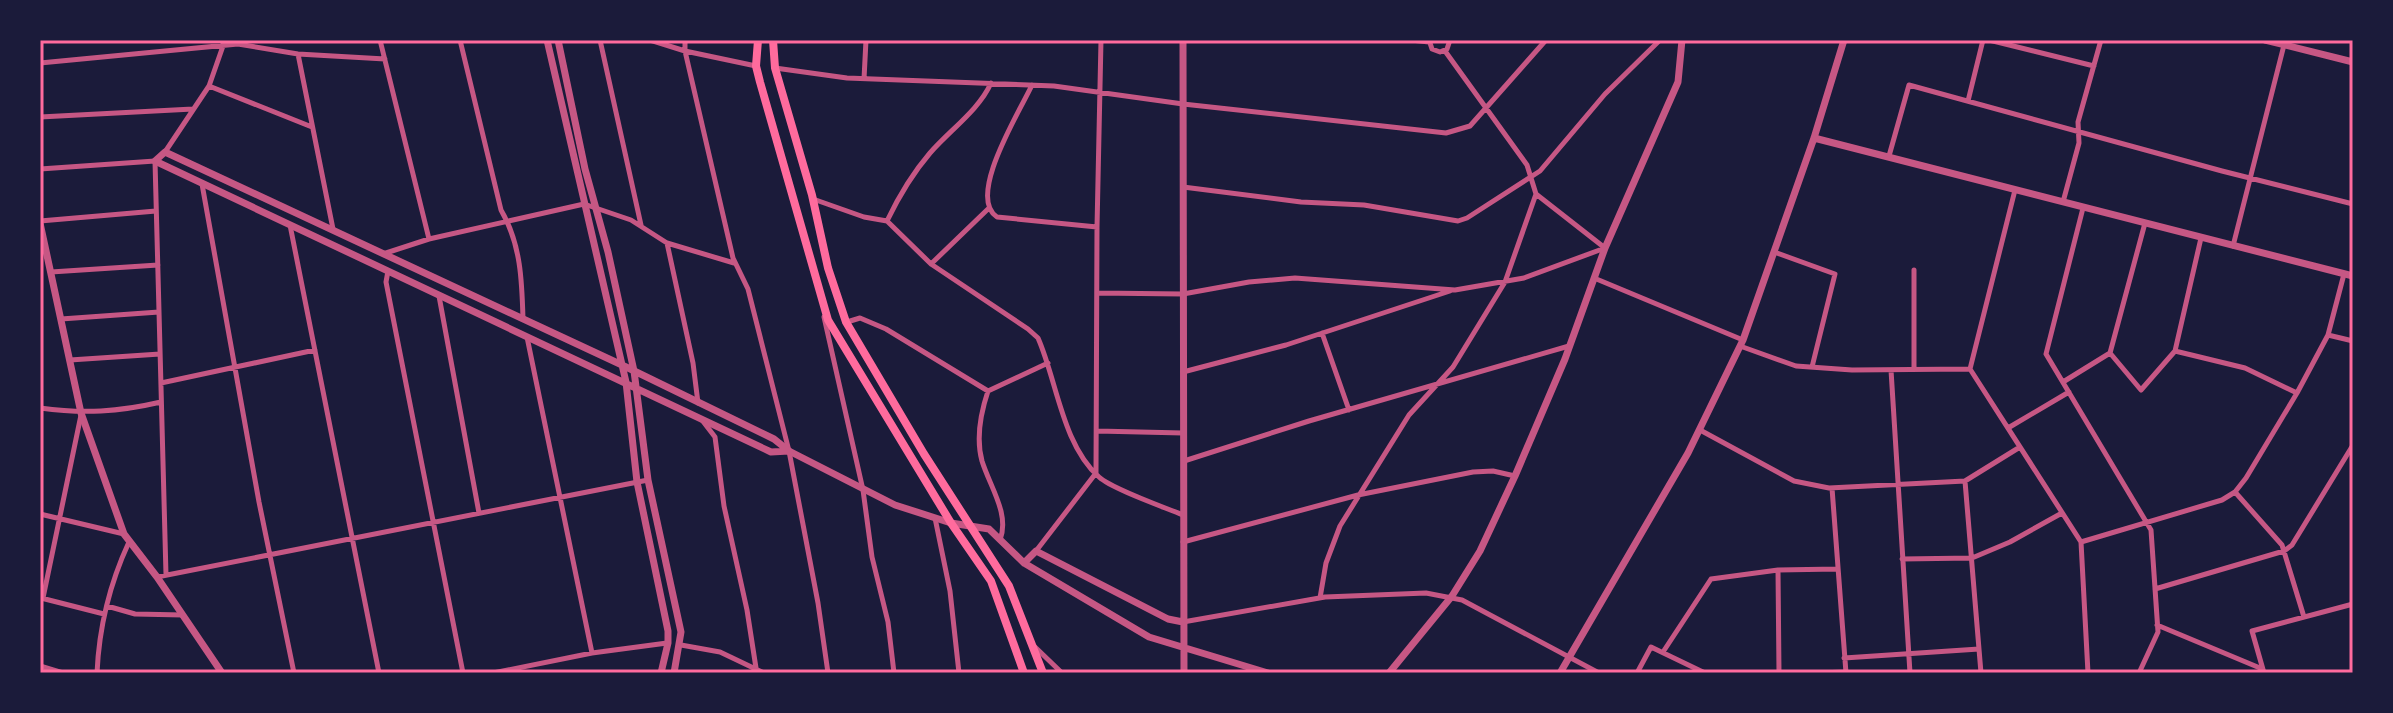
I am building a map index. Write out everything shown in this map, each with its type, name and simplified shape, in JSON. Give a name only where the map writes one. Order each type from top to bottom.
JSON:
[{"type":"main road","points":[[758,40],[756,66],[821,304],[951,523],[991,581],[1024,673]]},
{"type":"main road","points":[[773,40],[775,68],[828,268],[846,322],[1009,586],[1043,673]]},
{"type":"main road","points":[[756,66],[775,68]]},
{"type":"main road","points":[[821,304],[838,297]]},
{"type":"main road","points":[[834,330],[846,322]]},
{"type":"street","points":[[380,40],[429,239]]},
{"type":"street","points":[[460,40],[501,210],[508,223],[521,269],[523,320],[592,653]]},
{"type":"street","points":[[547,40],[626,382],[637,482],[668,631],[661,673]]},
{"type":"street","points":[[558,40],[634,371],[648,480],[681,632],[674,673]]},
{"type":"street","points":[[600,40],[641,226]]},
{"type":"street","points":[[650,40],[756,66]]},
{"type":"street","points":[[685,40],[685,51],[735,263],[748,289],[789,451],[828,673]]},
{"type":"street","points":[[864,79],[866,40]]},
{"type":"street","points":[[1024,563],[1096,473],[1101,40]]},
{"type":"street","points":[[1183,40],[1184,673]]},
{"type":"street","points":[[1411,40],[1429,41],[1435,51],[1445,51]]},
{"type":"street","points":[[1445,51],[1450,40]]},
{"type":"street","points":[[775,68],[864,79],[1032,85],[1446,133],[1470,126],[1546,40]]},
{"type":"street","points":[[1183,187],[1301,202],[1364,205],[1458,221],[1540,171],[1605,94],[1660,40]]},
{"type":"street","points":[[1389,673],[1452,596],[1480,551],[1515,476],[1570,346],[1605,248],[1678,82],[1682,40]]},
{"type":"street","points":[[1560,673],[1700,430],[1742,343],[1814,138],[1844,40]]},
{"type":"street","points":[[1968,101],[1986,40],[2094,66]]},
{"type":"street","points":[[2063,202],[2079,143],[2078,122],[2101,40]]},
{"type":"street","points":[[2265,40],[2353,62]]},
{"type":"street","points":[[40,63],[223,43],[298,54],[385,59]]},
{"type":"street","points":[[162,576],[155,161],[165,152],[209,86],[223,43]]},
{"type":"street","points":[[2233,246],[2284,45]]},
{"type":"street","points":[[1445,51],[1527,165],[1536,194],[1605,248]]},
{"type":"street","points":[[298,54],[333,231]]},
{"type":"street","points":[[887,221],[901,192],[929,155],[984,98],[991,83]]},
{"type":"street","points":[[1032,85],[998,154],[985,198],[988,209],[997,217],[1097,227]]},
{"type":"street","points":[[1889,156],[1909,85],[2353,204]]},
{"type":"street","points":[[209,86],[313,128]]},
{"type":"street","points":[[40,117],[193,109]]},
{"type":"street","points":[[1814,138],[2353,276]]},
{"type":"street","points":[[165,152],[622,365],[774,439],[789,451],[895,505],[951,523],[989,529],[1024,563],[1149,637],[1268,673]]},
{"type":"street","points":[[40,169],[155,161],[771,452],[789,451]]},
{"type":"street","points":[[201,169],[234,368],[294,673]]},
{"type":"street","points":[[2015,190],[1970,369],[2081,542],[2088,673]]},
{"type":"street","points":[[1320,598],[1321,583],[1340,526],[1409,415],[1453,367],[1505,282],[1536,194]]},
{"type":"street","points":[[812,199],[864,217],[887,221],[931,264],[1038,338],[1066,425],[1096,473],[1101,479],[1183,515]]},
{"type":"street","points":[[381,254],[429,239],[584,204],[620,216],[667,243],[735,263]]},
{"type":"street","points":[[2083,208],[2046,354],[2151,530],[2158,632],[2139,673]]},
{"type":"street","points":[[931,264],[988,209]]},
{"type":"street","points":[[156,211],[40,222],[81,413],[124,534],[162,576],[183,615],[222,673]]},
{"type":"street","points":[[2063,382],[2110,353],[2145,223]]},
{"type":"street","points":[[290,225],[379,673]]},
{"type":"street","points":[[2110,353],[2141,390],[2175,351],[2201,238]]},
{"type":"street","points":[[667,243],[693,363],[701,419],[715,437],[724,506],[747,610],[756,668]]},
{"type":"street","points":[[1183,372],[1322,333],[1455,290],[1505,282],[1605,248]]},
{"type":"street","points":[[1774,252],[1835,274],[1812,367]]},
{"type":"street","points":[[377,266],[381,254]]},
{"type":"street","points":[[51,272],[158,265]]},
{"type":"street","points":[[1914,270],[1914,369]]},
{"type":"street","points":[[388,271],[386,282],[463,673]]},
{"type":"street","points":[[2081,542],[2222,500],[2235,492],[2297,393],[2328,335],[2344,274]]},
{"type":"street","points":[[1097,293],[1183,294],[1249,282],[1295,278],[1455,290]]},
{"type":"street","points":[[1594,278],[1796,366],[1970,369]]},
{"type":"street","points":[[439,295],[479,513]]},
{"type":"street","points":[[821,304],[863,490],[872,557],[888,622],[894,673]]},
{"type":"street","points":[[61,319],[159,312]]},
{"type":"street","points":[[846,322],[860,318],[886,329],[988,391]]},
{"type":"street","points":[[1322,333],[1349,410]]},
{"type":"street","points":[[2328,335],[2353,341]]},
{"type":"street","points":[[1183,461],[1570,346]]},
{"type":"street","points":[[161,383],[315,350]]},
{"type":"street","points":[[2175,351],[2245,368],[2297,393]]},
{"type":"street","points":[[70,360],[160,354]]},
{"type":"street","points":[[1000,540],[1005,527],[982,459],[981,410],[988,391],[1048,363]]},
{"type":"street","points":[[1891,370],[1910,673]]},
{"type":"street","points":[[2008,428],[2069,392]]},
{"type":"street","points":[[40,408],[81,413],[161,402]]},
{"type":"street","points":[[81,413],[42,598],[104,614]]},
{"type":"street","points":[[1700,430],[1794,481],[1832,488],[1965,481],[2020,447]]},
{"type":"street","points":[[1097,431],[1183,433]]},
{"type":"street","points":[[2155,589],[2284,551],[2292,545],[2353,445]]},
{"type":"street","points":[[1183,542],[1358,495],[1473,472],[1493,471],[1515,476]]},
{"type":"street","points":[[162,576],[648,480]]},
{"type":"street","points":[[1965,481],[1981,673]]},
{"type":"street","points":[[1818,673],[1846,672],[1832,488]]},
{"type":"street","points":[[2235,492],[2282,545],[2304,617]]},
{"type":"street","points":[[1902,559],[1972,558],[2010,542],[2062,513]]},
{"type":"street","points":[[40,514],[124,534]]},
{"type":"street","points":[[935,518],[950,591],[959,673]]},
{"type":"street","points":[[97,673],[104,614],[130,541]]},
{"type":"street","points":[[1036,551],[1168,619],[1183,622],[1320,598],[1426,593],[1452,596],[1599,673]]},
{"type":"street","points":[[1663,652],[1711,579],[1778,570],[1837,569]]},
{"type":"street","points":[[1778,570],[1779,673]]},
{"type":"street","points":[[2263,670],[2252,631],[2353,604]]},
{"type":"street","points":[[107,606],[135,614],[183,615]]},
{"type":"street","points":[[2157,625],[2263,670]]},
{"type":"street","points":[[493,673],[592,653],[668,643],[720,652],[764,673]]},
{"type":"street","points":[[1032,643],[1062,673]]},
{"type":"street","points":[[1637,673],[1651,647],[1705,673]]},
{"type":"street","points":[[1844,658],[1979,649]]},
{"type":"street","points":[[40,666],[63,673]]}]
